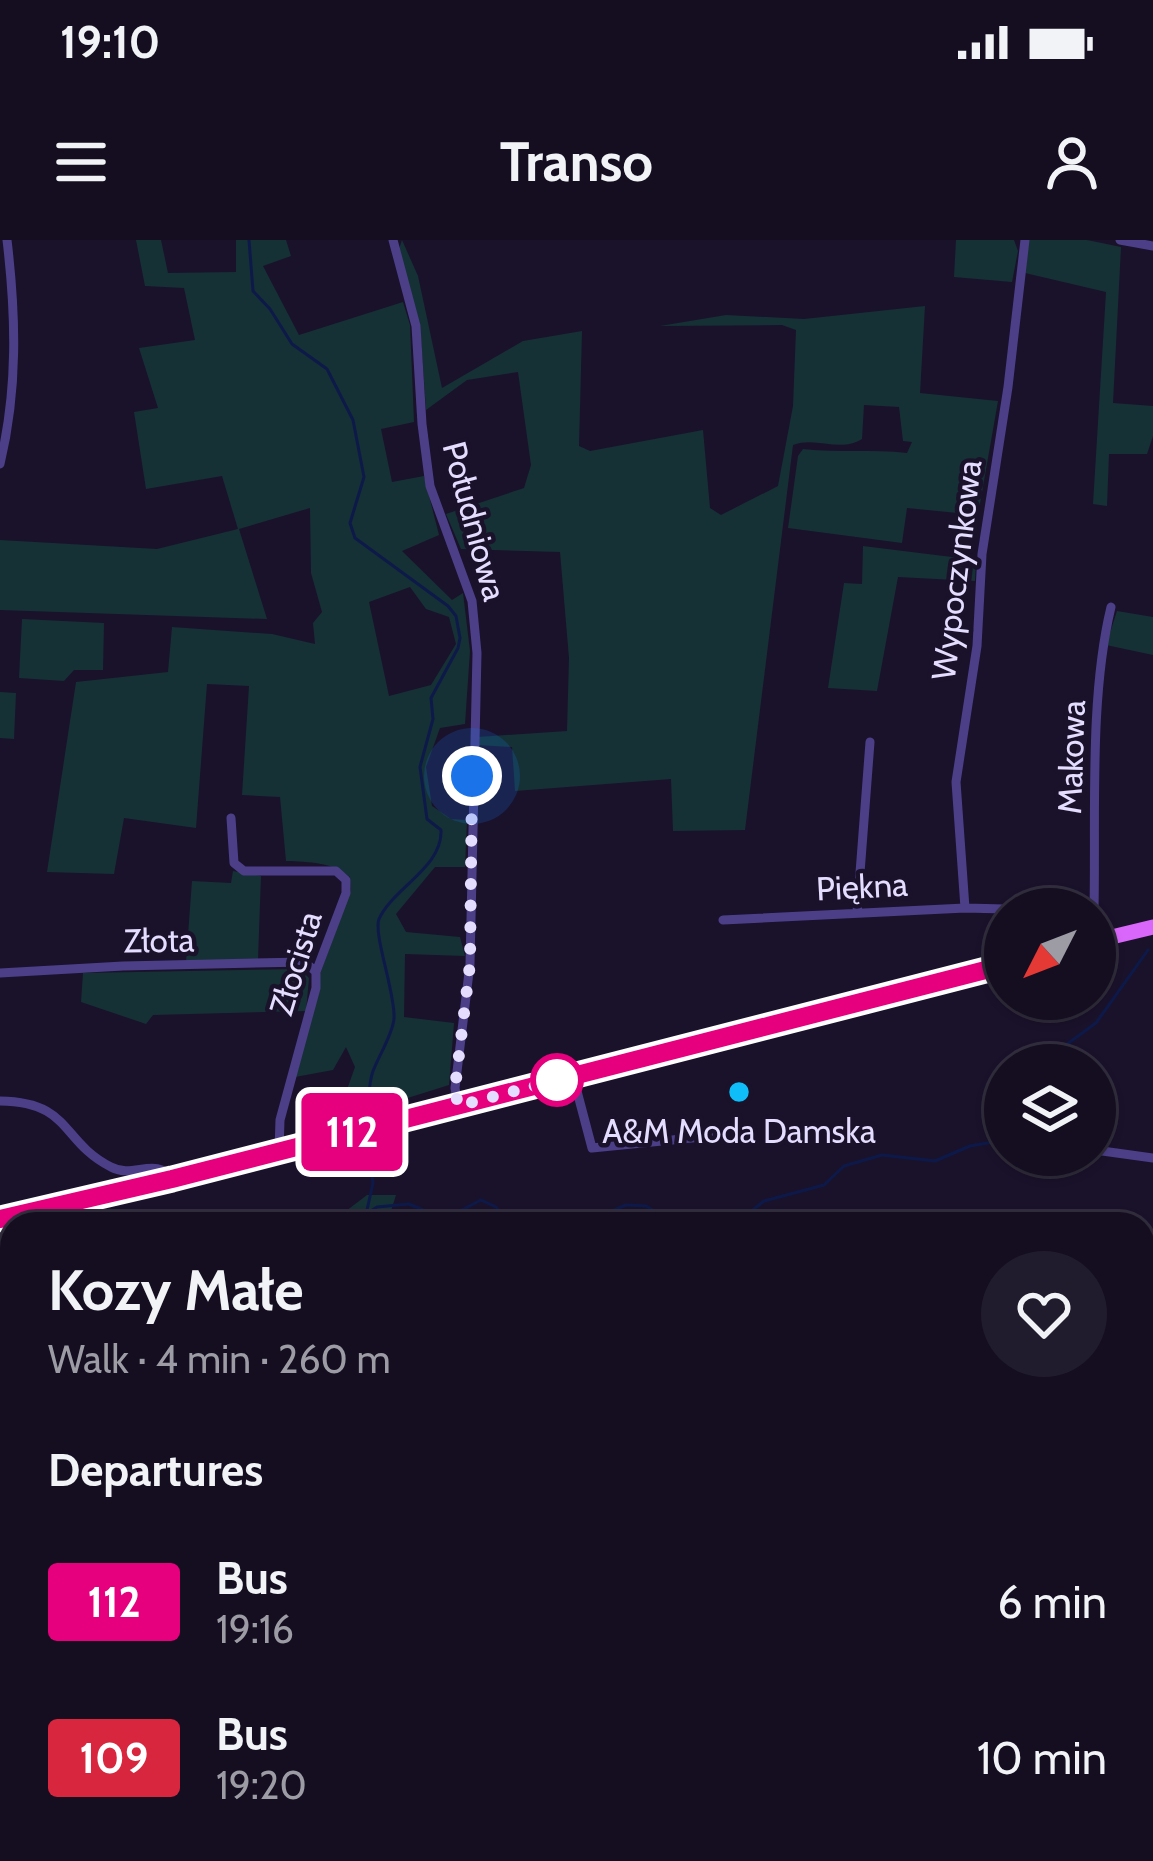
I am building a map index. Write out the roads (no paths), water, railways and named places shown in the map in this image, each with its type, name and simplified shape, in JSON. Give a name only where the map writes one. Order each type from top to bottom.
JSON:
[{"type":"main road","points":[[1116,935],[1153,927]]},
{"type":"main road","points":[[30,1212],[984,969]]},
{"type":"street","points":[[0,464],[10,421],[16,349],[7,240]]},
{"type":"street","name":"Południowa","points":[[393,240],[416,326],[430,486],[472,601],[477,652],[470,964],[455,1088],[458,1106]]},
{"type":"street","name":"Wypoczynkowa","points":[[965,908],[956,782],[977,646],[982,554],[1025,240]]},
{"type":"street","points":[[1120,240],[1153,246]]},
{"type":"street","name":"Makowa","points":[[1095,888],[1103,640],[1111,607]]},
{"type":"street","points":[[857,912],[870,742]]},
{"type":"street","name":"Złocista","points":[[230,818],[234,863],[244,871],[336,871],[346,880],[346,892],[316,972],[316,988],[280,1120],[279,1151]]},
{"type":"street","name":"Piękna","points":[[723,920],[984,908]]},
{"type":"street","name":"Złota","points":[[0,974],[305,962],[316,972]]},
{"type":"street","points":[[573,1076],[592,1148],[712,1136]]},
{"type":"street","points":[[0,1101],[43,1105],[115,1170],[156,1166],[172,1179]]},
{"type":"street","points":[[1116,1153],[1153,1158]]},
{"type":"waterway","points":[[249,240],[253,291],[292,344],[327,369],[353,420],[364,477],[350,523],[355,538],[448,606],[456,616],[460,638],[431,698],[433,719],[420,767],[427,819],[441,830],[439,843],[426,866],[379,919],[394,1019],[372,1075],[368,1107]]},
{"type":"waterway","points":[[1067,1044],[1096,1023],[1148,950]]},
{"type":"waterway","points":[[750,1212],[764,1201],[824,1185],[844,1166],[882,1155],[935,1161],[984,1144]]},
{"type":"waterway","points":[[367,1146],[373,1183],[367,1210]]},
{"type":"waterway","points":[[451,1212],[481,1200],[500,1212]]},
{"type":"waterway","points":[[369,1212],[409,1204],[428,1212]]},
{"type":"waterway","points":[[609,1212],[626,1205],[646,1206],[656,1212]]},
{"type":"place","name":"A&M Moda Damska","points":[[739,1092]]}]
